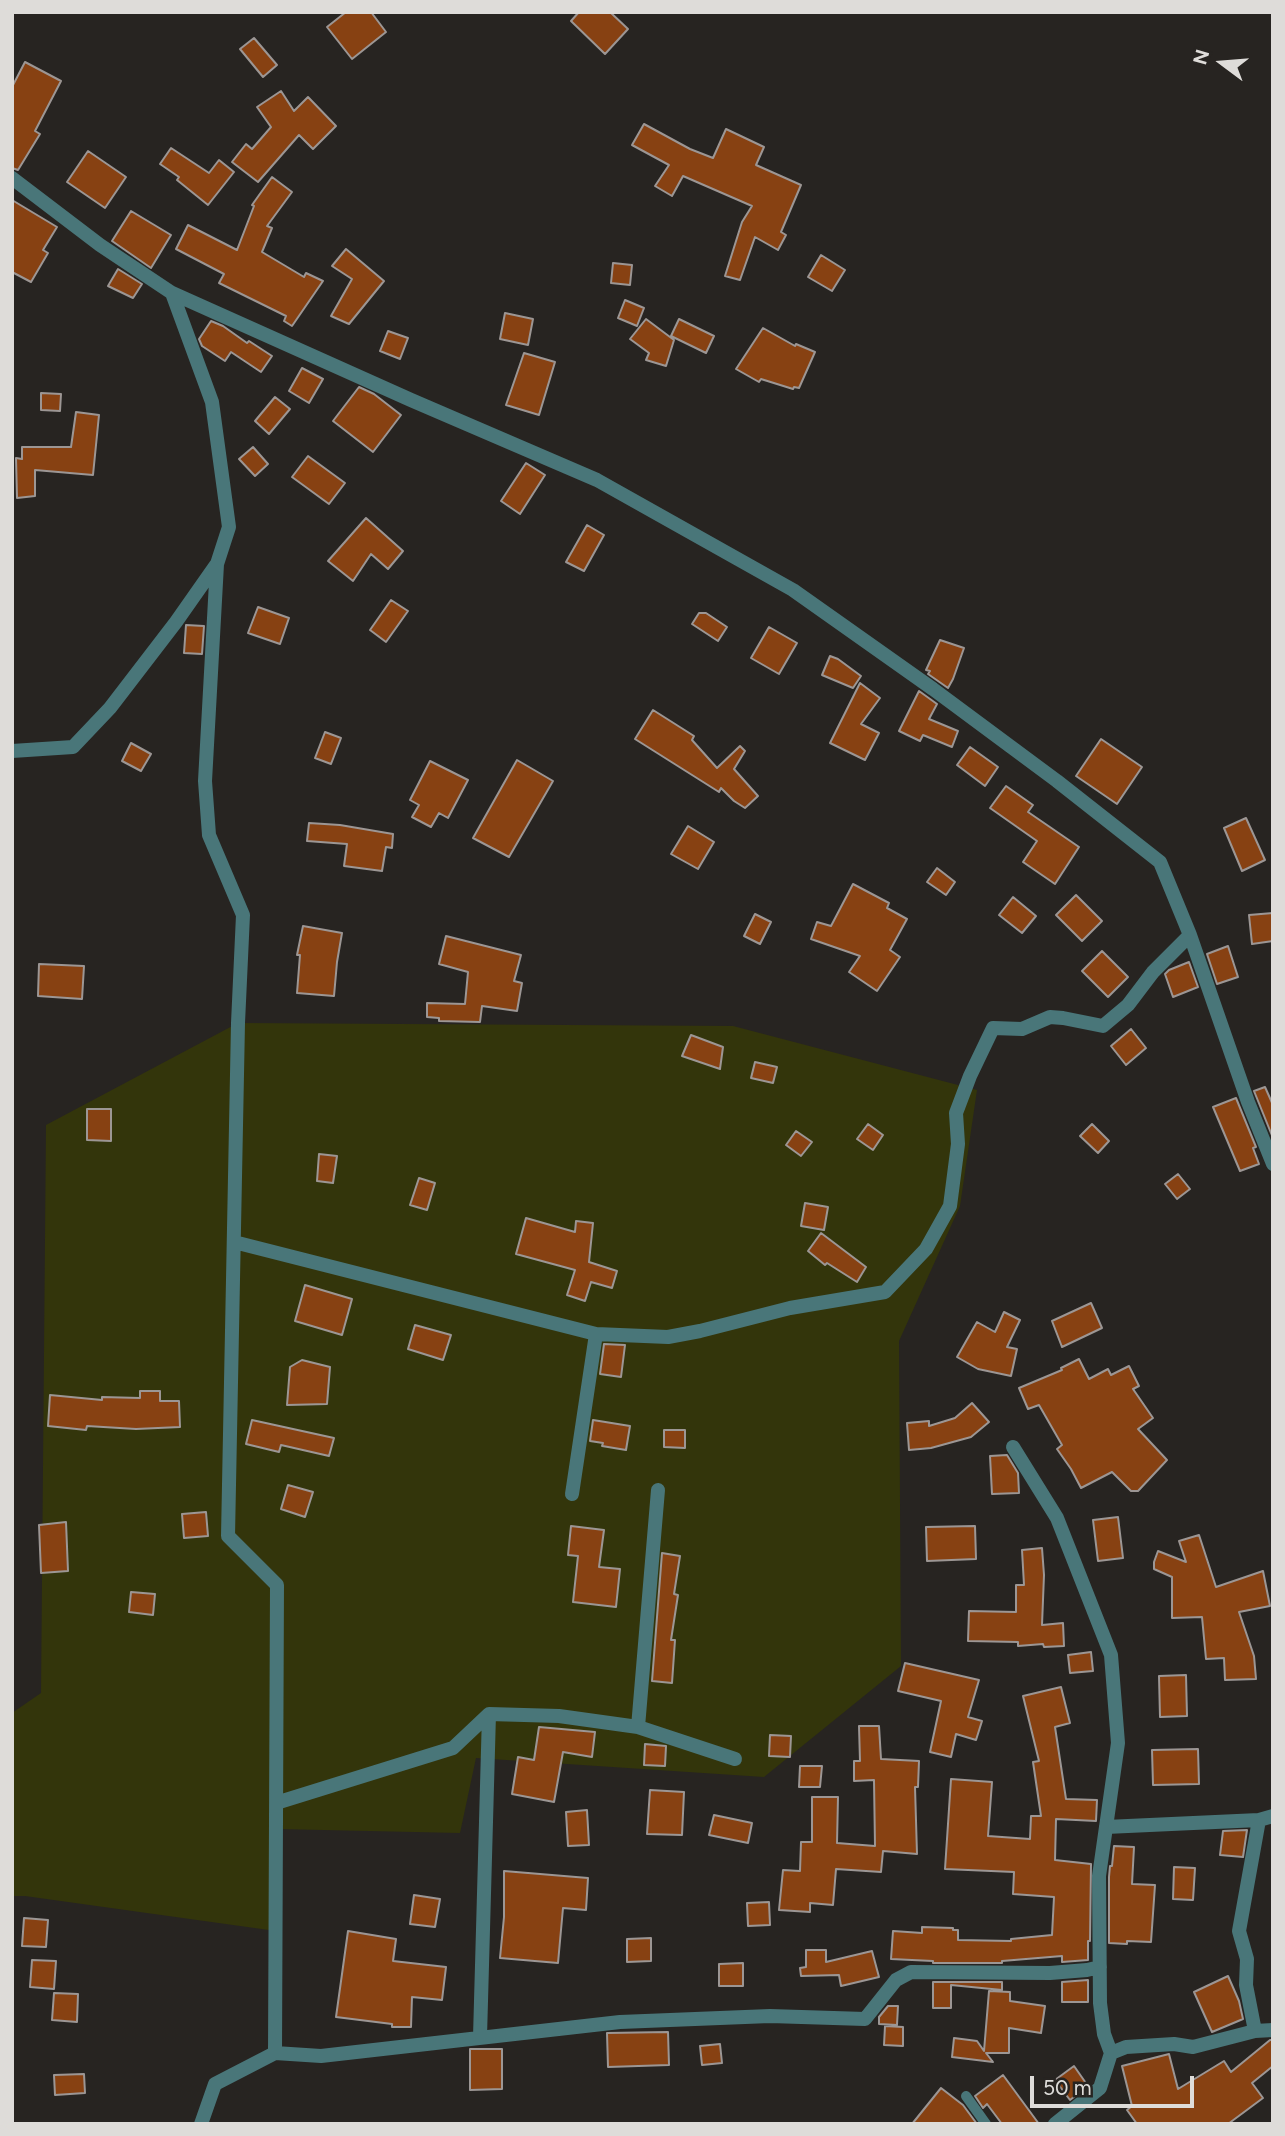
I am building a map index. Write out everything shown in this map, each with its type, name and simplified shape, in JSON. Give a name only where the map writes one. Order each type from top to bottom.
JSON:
[{"type":"street","points":[[12,178],[100,245],[172,293],[597,480],[793,590],[1057,781],[1160,862],[1190,935],[1248,1102],[1273,1164]]},
{"type":"street","points":[[172,293],[212,402],[229,527],[217,564],[205,781],[209,835],[243,915],[237,1023],[228,1536],[277,1585],[275,2053]]},
{"type":"street","points":[[12,751],[73,747],[110,708],[217,564]]},
{"type":"street","points":[[234,1242],[596,1334],[668,1337],[790,1308],[885,1292],[926,1249],[950,1206],[958,1144],[956,1113],[993,1028],[1022,1029],[1050,1017],[1103,1026],[1128,1005],[1153,972],[1190,935]]},
{"type":"street","points":[[572,1494],[596,1334]]},
{"type":"street","points":[[1013,1447],[1057,1518],[1111,1655],[1118,1743],[1099,1876],[1100,2003],[1104,2034],[1111,2053],[1100,2088],[1055,2124]]},
{"type":"street","points":[[638,1727],[658,1490]]},
{"type":"street","points":[[276,1803],[453,1748],[489,1714],[559,1716],[638,1727],[735,1759]]},
{"type":"street","points":[[480,2037],[489,1714]]},
{"type":"street","points":[[1106,1826],[1266,1818],[1239,1931],[1247,1959],[1250,2013],[1255,2031]]},
{"type":"street","points":[[201,2124],[215,2084],[275,2053],[321,2056],[634,2022],[770,2016],[865,2019],[896,1980],[911,1972],[1050,1973],[1100,1967]]},
{"type":"street","points":[[1111,2053],[1126,2047],[1174,2044],[1193,2047],[1255,2031],[1273,2030]]},
{"type":"lane","points":[[966,2096],[986,2124]]},
{"type":"shaded area","points":[[238,1023],[733,1026],[977,1090],[960,1206],[899,1341],[901,1666],[764,1777],[476,1758],[460,1833],[277,1829],[276,1931],[12,1896],[12,1713],[41,1693],[46,1125]]},
{"type":"building","points":[[346,12],[371,12],[386,32],[352,59],[327,27]]},
{"type":"building","points":[[579,12],[610,12],[628,29],[605,54],[571,21]]},
{"type":"building","points":[[254,38],[277,65],[263,77],[240,49]]},
{"type":"building","points":[[25,62],[61,81],[35,131],[40,134],[18,170],[12,168],[12,87]]},
{"type":"building","points":[[281,91],[294,111],[308,97],[336,126],[313,149],[299,135],[258,182],[232,162],[246,144],[252,149],[271,127],[257,107]]},
{"type":"building","points":[[644,124],[713,158],[726,129],[764,147],[756,165],[801,185],[781,232],[786,235],[778,250],[755,237],[740,280],[725,276],[742,222],[752,206],[683,176],[672,196],[655,186],[669,165],[632,145]]},
{"type":"building","points":[[171,148],[209,173],[219,160],[234,172],[208,205],[177,180],[179,177],[160,164]]},
{"type":"building","points":[[88,151],[126,177],[105,208],[67,182]]},
{"type":"building","points":[[272,177],[292,192],[267,226],[272,228],[262,252],[304,277],[306,273],[323,281],[292,326],[284,321],[286,316],[219,283],[224,274],[176,249],[188,225],[237,250],[254,206],[252,205]]},
{"type":"building","points":[[12,200],[57,227],[43,250],[48,253],[31,282],[12,272]]},
{"type":"building","points":[[131,211],[171,235],[151,268],[112,241]]},
{"type":"building","points":[[346,249],[384,281],[349,324],[331,316],[352,279],[332,266]]},
{"type":"building","points":[[821,255],[845,270],[832,291],[808,277]]},
{"type":"building","points":[[613,263],[632,265],[630,285],[611,283]]},
{"type":"building","points":[[118,269],[142,284],[133,298],[108,286]]},
{"type":"building","points":[[625,300],[644,308],[637,326],[618,318]]},
{"type":"building","points":[[505,313],[533,319],[528,345],[500,339]]},
{"type":"building","points":[[646,319],[674,340],[666,366],[646,360],[649,353],[630,339]]},
{"type":"building","points":[[679,319],[714,336],[706,353],[671,336]]},
{"type":"building","points":[[211,321],[272,356],[261,372],[231,352],[225,361],[202,346],[199,339]]},
{"type":"building","points":[[763,328],[795,346],[796,344],[815,352],[799,388],[793,389],[761,379],[759,382],[736,369]]},
{"type":"building","points":[[388,331],[408,338],[400,359],[380,351]]},
{"type":"building","points":[[524,353],[555,362],[539,415],[506,405]]},
{"type":"building","points":[[302,368],[323,379],[309,403],[289,391]]},
{"type":"building","points":[[359,387],[374,394],[401,415],[373,452],[333,421]]},
{"type":"building","points":[[41,393],[61,394],[60,411],[41,410]]},
{"type":"building","points":[[275,397],[290,409],[269,434],[255,421]]},
{"type":"building","points":[[76,412],[99,415],[93,475],[35,470],[35,496],[17,498],[16,458],[22,459],[22,447],[71,447]]},
{"type":"building","points":[[253,447],[268,464],[255,476],[239,459]]},
{"type":"building","points":[[308,456],[345,483],[329,504],[292,477]]},
{"type":"building","points":[[526,463],[545,475],[520,514],[501,501]]},
{"type":"building","points":[[366,518],[403,551],[388,569],[371,554],[353,581],[328,561]]},
{"type":"building","points":[[587,525],[604,535],[584,571],[566,562]]},
{"type":"building","points":[[391,600],[408,611],[386,642],[370,630]]},
{"type":"building","points":[[258,607],[289,618],[280,644],[248,633]]},
{"type":"building","points":[[699,613],[706,613],[727,627],[718,641],[692,624]]},
{"type":"building","points":[[186,625],[204,626],[202,654],[184,653]]},
{"type":"building","points":[[769,627],[797,643],[779,674],[751,658]]},
{"type":"building","points":[[940,640],[964,648],[948,688],[926,670]]},
{"type":"building","points":[[830,656],[861,676],[853,688],[822,675]]},
{"type":"building","points":[[860,683],[880,698],[861,724],[879,733],[865,760],[830,743]]},
{"type":"building","points":[[919,691],[937,704],[929,719],[958,731],[952,747],[923,735],[920,741],[899,731]]},
{"type":"building","points":[[653,710],[694,736],[692,740],[717,768],[740,746],[745,751],[734,769],[758,796],[745,808],[721,788],[719,792],[635,739]]},
{"type":"building","points":[[325,732],[341,738],[331,764],[315,758]]},
{"type":"building","points":[[1101,739],[1142,767],[1117,804],[1076,776]]},
{"type":"building","points":[[131,743],[151,754],[141,771],[122,761]]},
{"type":"building","points":[[970,747],[998,767],[985,786],[957,765]]},
{"type":"building","points":[[517,760],[553,781],[509,857],[473,838]]},
{"type":"building","points":[[430,761],[468,780],[448,818],[439,813],[431,827],[412,817],[419,805],[410,800]]},
{"type":"building","points":[[1006,786],[1033,805],[1028,812],[1079,847],[1055,884],[1023,862],[1037,841],[990,808]]},
{"type":"building","points":[[1246,818],[1265,860],[1242,871],[1224,828]]},
{"type":"building","points":[[309,823],[393,834],[392,848],[386,847],[382,871],[344,866],[347,844],[307,841]]},
{"type":"building","points":[[688,826],[714,842],[698,869],[671,854]]},
{"type":"building","points":[[937,868],[955,882],[946,895],[927,882]]},
{"type":"building","points":[[853,884],[889,903],[887,908],[907,919],[890,950],[900,957],[877,991],[849,972],[860,956],[811,939],[817,922],[831,926]]},
{"type":"building","points":[[1076,895],[1102,921],[1082,941],[1056,915]]},
{"type":"building","points":[[1013,897],[1036,916],[1022,933],[999,915]]},
{"type":"building","points":[[1273,913],[1273,941],[1252,944],[1249,915]]},
{"type":"building","points":[[755,914],[771,922],[760,944],[744,936]]},
{"type":"building","points":[[303,926],[342,933],[334,996],[297,993],[300,955],[297,955]]},
{"type":"building","points":[[446,936],[521,955],[514,981],[522,983],[517,1011],[482,1006],[480,1022],[439,1021],[439,1018],[427,1017],[427,1003],[465,1004],[468,972],[439,964]]},
{"type":"building","points":[[1228,946],[1238,977],[1217,984],[1207,954]]},
{"type":"building","points":[[1102,951],[1128,977],[1108,997],[1082,971]]},
{"type":"building","points":[[1189,962],[1198,987],[1173,997],[1165,974]]},
{"type":"building","points":[[39,964],[84,966],[82,999],[38,996]]},
{"type":"building","points":[[1131,1029],[1146,1048],[1126,1065],[1111,1046]]},
{"type":"building","points":[[691,1035],[723,1047],[720,1069],[682,1056]]},
{"type":"building","points":[[755,1062],[777,1067],[773,1083],[751,1078]]},
{"type":"building","points":[[1265,1087],[1273,1105],[1273,1138],[1254,1091]]},
{"type":"building","points":[[1236,1098],[1256,1147],[1253,1148],[1259,1164],[1240,1171],[1213,1107]]},
{"type":"building","points":[[87,1109],[111,1109],[111,1141],[87,1140]]},
{"type":"building","points":[[868,1124],[883,1135],[873,1150],[857,1139]]},
{"type":"building","points":[[1092,1124],[1109,1141],[1098,1153],[1080,1136]]},
{"type":"building","points":[[796,1131],[812,1142],[801,1156],[786,1145]]},
{"type":"building","points":[[319,1154],[337,1156],[333,1183],[317,1181]]},
{"type":"building","points":[[1178,1174],[1190,1189],[1177,1199],[1165,1184]]},
{"type":"building","points":[[419,1178],[435,1183],[427,1210],[410,1205]]},
{"type":"building","points":[[805,1203],[828,1207],[824,1230],[801,1226]]},
{"type":"building","points":[[526,1218],[575,1232],[576,1221],[593,1223],[589,1262],[617,1271],[612,1288],[591,1282],[585,1301],[567,1295],[575,1270],[516,1254]]},
{"type":"building","points":[[821,1233],[866,1267],[857,1282],[827,1263],[825,1265],[808,1251]]},
{"type":"building","points":[[305,1285],[352,1299],[342,1335],[295,1321]]},
{"type":"building","points":[[1091,1303],[1102,1328],[1062,1347],[1052,1321]]},
{"type":"building","points":[[1004,1312],[1020,1320],[1007,1347],[1017,1349],[1011,1376],[978,1369],[957,1357],[977,1322],[995,1332]]},
{"type":"building","points":[[415,1325],[451,1335],[443,1360],[408,1349]]},
{"type":"building","points":[[604,1344],[625,1345],[621,1377],[600,1374]]},
{"type":"building","points":[[1079,1359],[1089,1379],[1108,1369],[1111,1375],[1129,1366],[1139,1386],[1133,1389],[1153,1418],[1138,1429],[1167,1460],[1138,1491],[1131,1491],[1112,1472],[1081,1488],[1057,1449],[1062,1445],[1039,1405],[1028,1409],[1019,1388],[1062,1370],[1061,1368]]},
{"type":"building","points":[[302,1360],[330,1367],[327,1404],[287,1405],[290,1367]]},
{"type":"building","points":[[140,1391],[160,1391],[160,1401],[179,1401],[180,1427],[136,1429],[87,1426],[86,1430],[48,1426],[50,1395],[102,1400],[102,1397],[140,1398]]},
{"type":"building","points":[[972,1403],[989,1422],[971,1437],[931,1448],[909,1450],[907,1423],[929,1421],[929,1426],[955,1418]]},
{"type":"building","points":[[252,1420],[334,1438],[329,1456],[281,1445],[279,1452],[246,1444]]},
{"type":"building","points":[[593,1420],[630,1426],[626,1450],[590,1441]]},
{"type":"building","points":[[664,1430],[685,1430],[685,1448],[664,1447]]},
{"type":"building","points":[[1007,1455],[1018,1473],[1019,1493],[992,1494],[990,1456]]},
{"type":"building","points":[[288,1485],[313,1492],[305,1517],[281,1509]]},
{"type":"building","points":[[206,1512],[208,1536],[184,1538],[182,1514]]},
{"type":"building","points":[[1118,1517],[1123,1558],[1098,1561],[1093,1520]]},
{"type":"building","points":[[66,1522],[68,1571],[41,1573],[39,1525]]},
{"type":"building","points":[[571,1526],[604,1530],[599,1567],[620,1569],[616,1607],[573,1602],[578,1556],[568,1555]]},
{"type":"building","points":[[975,1526],[976,1559],[927,1561],[926,1527]]},
{"type":"building","points":[[1199,1535],[1216,1587],[1263,1571],[1270,1606],[1239,1612],[1254,1656],[1256,1679],[1225,1680],[1224,1658],[1206,1659],[1202,1617],[1172,1618],[1172,1577],[1154,1569],[1154,1562],[1158,1551],[1186,1562],[1179,1541]]},
{"type":"building","points":[[1042,1548],[1042,1625],[1063,1623],[1064,1646],[1018,1646],[1018,1642],[968,1641],[969,1611],[1016,1612],[1016,1585],[1024,1585],[1022,1550]]},
{"type":"building","points":[[662,1553],[680,1556],[674,1594],[678,1595],[671,1640],[675,1640],[672,1683],[652,1681]]},
{"type":"building","points":[[131,1592],[155,1594],[153,1615],[129,1612]]},
{"type":"building","points":[[1091,1652],[1093,1671],[1070,1673],[1068,1655]]},
{"type":"building","points":[[905,1663],[979,1680],[968,1717],[982,1721],[976,1740],[956,1734],[951,1757],[930,1752],[941,1701],[898,1691]]},
{"type":"building","points":[[1186,1675],[1187,1716],[1160,1717],[1159,1676]]},
{"type":"building","points":[[1061,1687],[1070,1723],[1055,1727],[1066,1799],[1097,1800],[1096,1821],[1056,1819],[1055,1860],[1091,1864],[1088,1960],[1062,1962],[1062,1956],[1002,1963],[933,1963],[891,1959],[893,1931],[922,1933],[922,1927],[953,1928],[958,1930],[958,1940],[1011,1941],[1052,1935],[1054,1897],[1013,1894],[1014,1872],[945,1869],[951,1779],[992,1782],[988,1836],[1030,1839],[1031,1816],[1041,1816],[1033,1762],[1039,1761],[1023,1696]]},
{"type":"building","points":[[859,1726],[879,1726],[881,1759],[919,1761],[918,1787],[915,1787],[917,1854],[883,1851],[881,1872],[836,1869],[833,1905],[810,1903],[810,1912],[779,1910],[783,1870],[800,1871],[801,1842],[812,1842],[812,1797],[838,1797],[837,1843],[875,1846],[874,1780],[854,1781],[854,1761],[860,1761]]},
{"type":"building","points":[[539,1727],[595,1732],[592,1757],[563,1752],[554,1802],[512,1794],[518,1757],[534,1760]]},
{"type":"building","points":[[770,1735],[791,1736],[790,1757],[769,1756]]},
{"type":"building","points":[[645,1744],[666,1746],[665,1766],[644,1765]]},
{"type":"building","points":[[1198,1749],[1199,1784],[1153,1785],[1152,1750]]},
{"type":"building","points":[[800,1766],[822,1766],[820,1787],[799,1787]]},
{"type":"building","points":[[650,1790],[684,1792],[682,1835],[647,1834]]},
{"type":"building","points":[[587,1810],[589,1845],[568,1846],[566,1812]]},
{"type":"building","points":[[714,1815],[752,1823],[748,1843],[709,1835]]},
{"type":"building","points":[[1247,1830],[1243,1857],[1220,1855],[1223,1831]]},
{"type":"building","points":[[1114,1846],[1134,1847],[1132,1884],[1155,1885],[1151,1942],[1109,1943],[1109,1877]]},
{"type":"building","points":[[1174,1867],[1195,1868],[1193,1900],[1173,1899]]},
{"type":"building","points":[[504,1871],[588,1878],[586,1910],[563,1908],[558,1963],[500,1958],[504,1917]]},
{"type":"building","points":[[414,1895],[440,1899],[435,1927],[410,1924]]},
{"type":"building","points":[[769,1902],[770,1925],[748,1926],[747,1903]]},
{"type":"building","points":[[24,1918],[48,1920],[46,1947],[22,1946]]},
{"type":"building","points":[[348,1931],[396,1939],[393,1961],[446,1967],[442,2000],[412,1997],[411,2027],[392,2027],[392,2024],[336,2017]]},
{"type":"building","points":[[651,1938],[651,1961],[627,1962],[627,1939]]},
{"type":"building","points":[[806,1950],[826,1950],[826,1962],[872,1951],[879,1977],[841,1986],[839,1975],[801,1976],[800,1968],[806,1967]]},
{"type":"building","points":[[32,1960],[56,1961],[54,1989],[30,1987]]},
{"type":"building","points":[[743,1963],[743,1986],[719,1986],[719,1964]]},
{"type":"building","points":[[1228,1976],[1239,2001],[1243,2019],[1212,2032],[1194,1992]]},
{"type":"building","points":[[1088,1980],[1088,2002],[1062,2002],[1062,1982]]},
{"type":"building","points":[[933,1982],[1002,1982],[1002,1990],[951,1985],[951,2008],[933,2008]]},
{"type":"building","points":[[989,1991],[1010,1992],[1010,2001],[1045,2006],[1041,2033],[1009,2028],[1009,2053],[986,2053],[993,2062],[952,2057],[954,2038],[977,2041],[984,2051]]},
{"type":"building","points":[[54,1993],[78,1994],[77,2022],[52,2020]]},
{"type":"building","points":[[888,2006],[898,2006],[897,2025],[879,2024],[879,2017]]},
{"type":"building","points":[[885,2026],[903,2027],[903,2046],[884,2045]]},
{"type":"building","points":[[668,2032],[669,2065],[608,2067],[607,2033]]},
{"type":"building","points":[[1273,2040],[1273,2066],[1252,2083],[1263,2098],[1228,2124],[1137,2124],[1127,2110],[1132,2106],[1122,2066],[1169,2054],[1178,2089],[1224,2061],[1231,2072]]},
{"type":"building","points":[[720,2044],[722,2063],[702,2065],[700,2046]]},
{"type":"building","points":[[470,2049],[502,2049],[502,2089],[470,2090]]},
{"type":"building","points":[[1074,2066],[1088,2086],[1070,2100],[1055,2080]]},
{"type":"building","points":[[84,2074],[85,2093],[55,2095],[54,2075]]},
{"type":"building","points":[[1003,2075],[1039,2124],[1002,2124],[987,2104],[983,2108],[975,2096]]},
{"type":"building","points":[[941,2088],[963,2105],[977,2124],[912,2124]]}]
